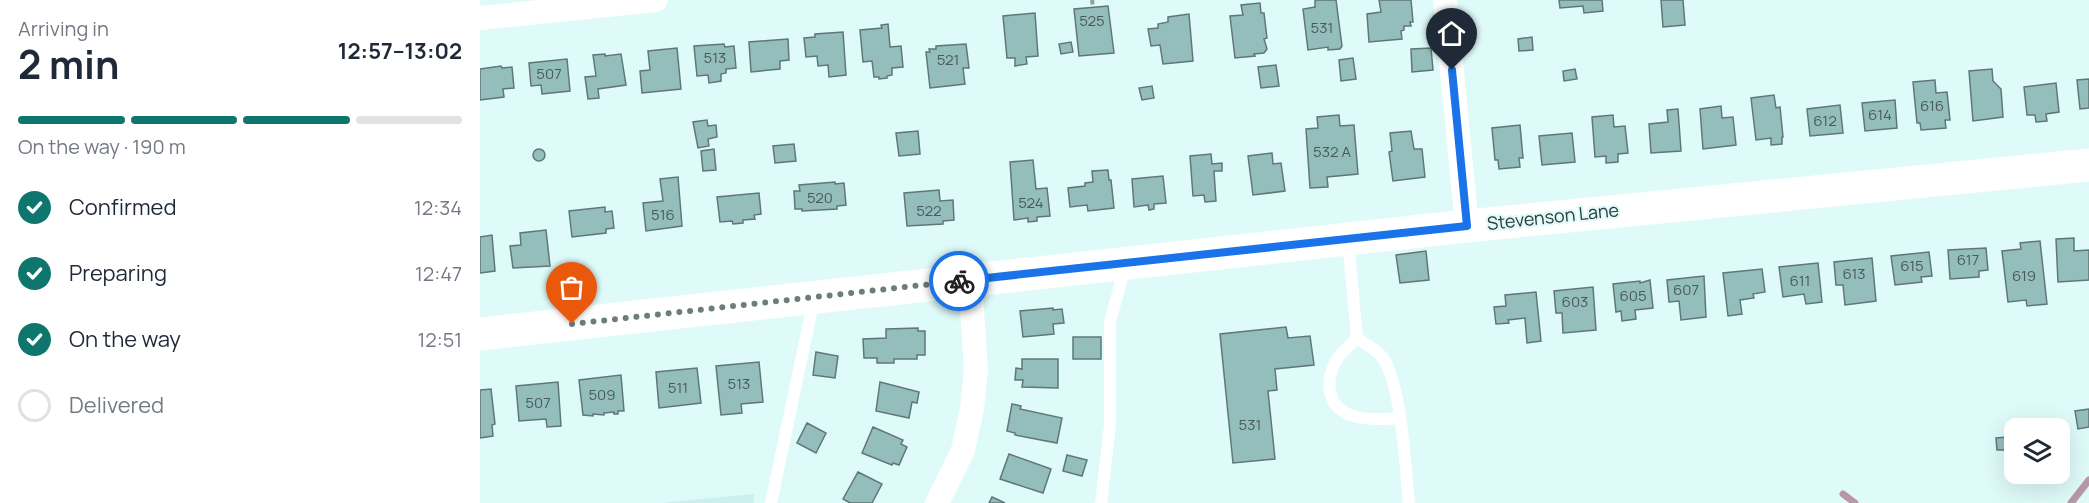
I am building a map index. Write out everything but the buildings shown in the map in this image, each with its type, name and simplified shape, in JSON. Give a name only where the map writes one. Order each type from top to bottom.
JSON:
[{"type":"street","points":[[480,18],[656,0]]},
{"type":"street","points":[[1445,0],[1467,226]]},
{"type":"street","name":"Stevenson Lane","points":[[480,334],[1347,238],[2089,165]]},
{"type":"street","points":[[937,503],[963,450],[972,409],[976,370],[970,280]]},
{"type":"lane","points":[[1347,238],[1357,338],[1339,357],[1331,372],[1329,389],[1332,402],[1343,412],[1355,417],[1400,419]]},
{"type":"lane","points":[[1101,503],[1110,425],[1110,322],[1126,263]]},
{"type":"lane","points":[[771,503],[814,298]]},
{"type":"lane","points":[[1357,338],[1382,355],[1392,375],[1400,419],[1409,503]]},
{"type":"path","points":[[1092,0],[1093,7]]},
{"type":"shaded area","points":[[754,494],[753,503],[661,503]]},
{"type":"waterway","points":[[2071,503],[2089,480]]},
{"type":"waterway","points":[[1843,494],[1855,503]]},
{"type":"way so far","points":[[572,324],[959,281]]},
{"type":"route","points":[[959,281],[1467,226],[1452,70]]}]
